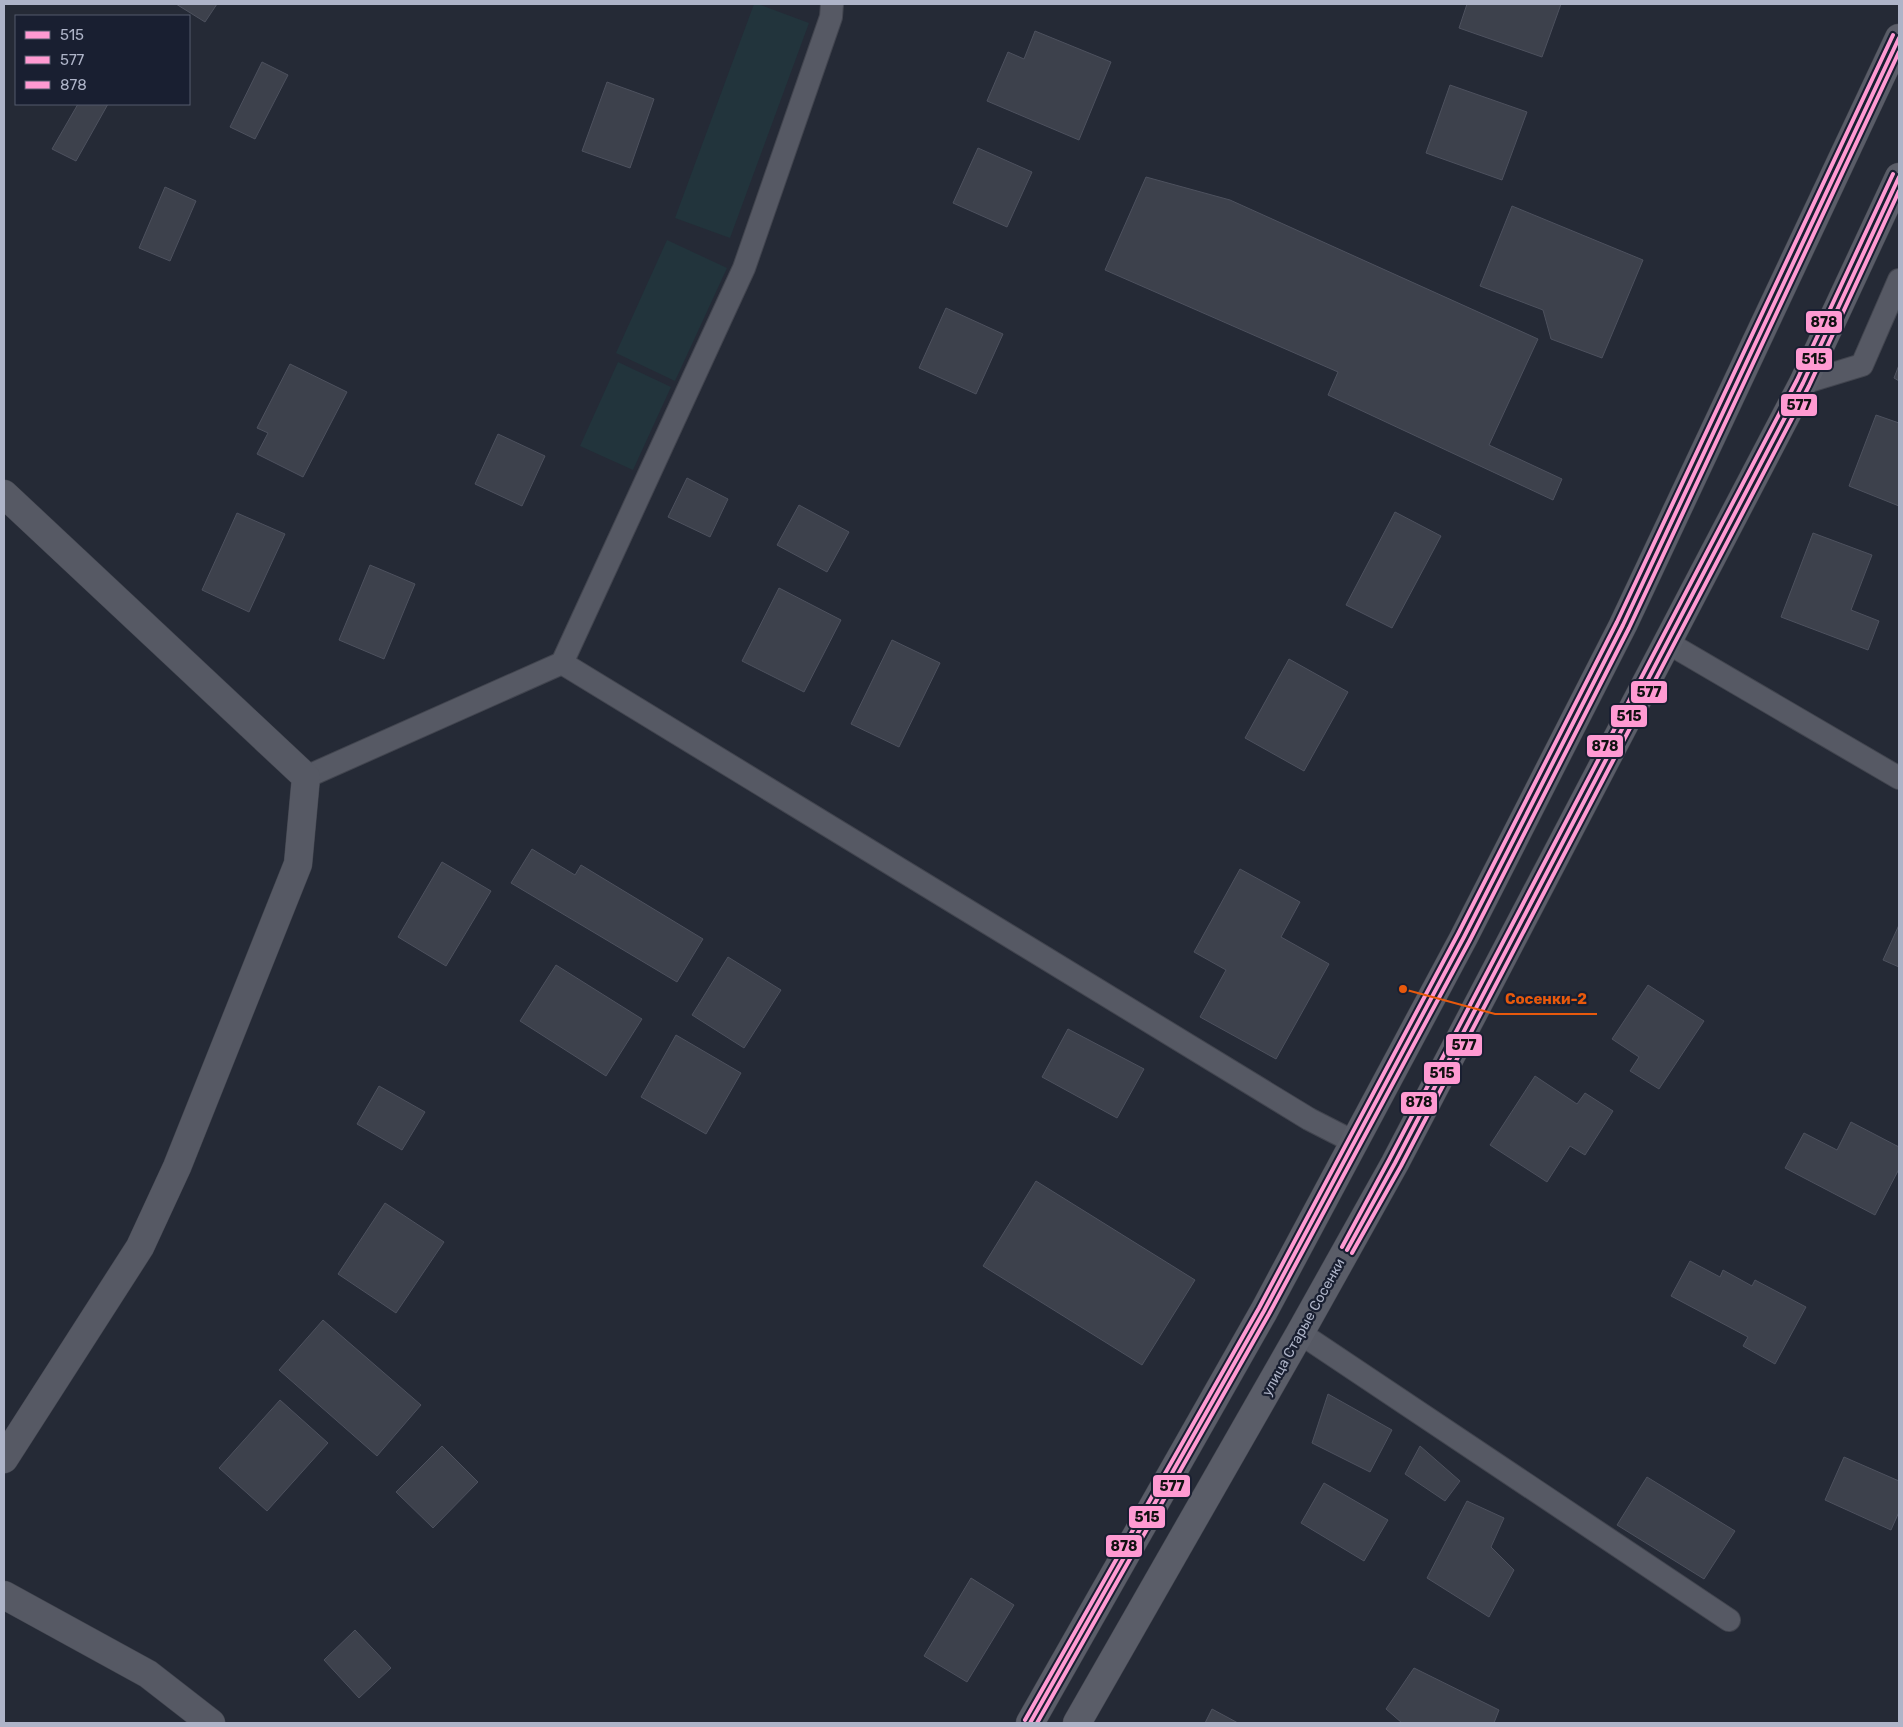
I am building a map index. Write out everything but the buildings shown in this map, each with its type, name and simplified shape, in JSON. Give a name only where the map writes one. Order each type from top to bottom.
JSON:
[{"type":"main road","points":[[1030,1723],[1264,1311],[1464,937],[1623,625],[1899,38]]},
{"type":"main road","name":"улица Старые Сосенки","points":[[1077,1723],[1300,1333],[1394,1163],[1804,383],[1899,177]]},
{"type":"street","points":[[4,494],[306,777],[298,864],[177,1167],[140,1248],[4,1460]]},
{"type":"street","points":[[4,1595],[148,1674],[211,1723]]},
{"type":"lane","points":[[306,777],[562,663],[744,268],[831,18],[832,4]]},
{"type":"lane","points":[[1804,383],[1862,365],[1899,280]]},
{"type":"lane","points":[[1668,643],[1899,778]]},
{"type":"lane","points":[[562,663],[1301,1114],[1354,1142]]},
{"type":"lane","points":[[1300,1333],[1729,1620]]},
{"type":"shaded area","points":[[754,4],[809,23],[730,238],[675,218]]},
{"type":"shaded area","points":[[667,240],[727,268],[675,381],[616,353]]},
{"type":"shaded area","points":[[618,362],[671,387],[633,470],[580,446]]},
{"type":"transit line","name":"878","points":[[1025,1720],[1259,1308],[1458,934],[1617,622],[1893,35]]},
{"type":"transit line","name":"515","points":[[1030,1723],[1264,1311],[1464,937],[1623,625],[1899,38]]},
{"type":"transit line","name":"577","points":[[1037,1723],[1269,1314],[1470,940],[1629,628],[1899,52]]},
{"type":"transit line","name":"878","points":[[1342,1247],[1797,380],[1893,174]]},
{"type":"transit line","name":"515","points":[[1347,1250],[1395,1163],[1803,383],[1899,177]]},
{"type":"transit line","name":"577","points":[[1352,1253],[1401,1166],[1809,386],[1899,191]]},
{"type":"place","name":"Сосенки-2","points":[[1403,989]]}]
